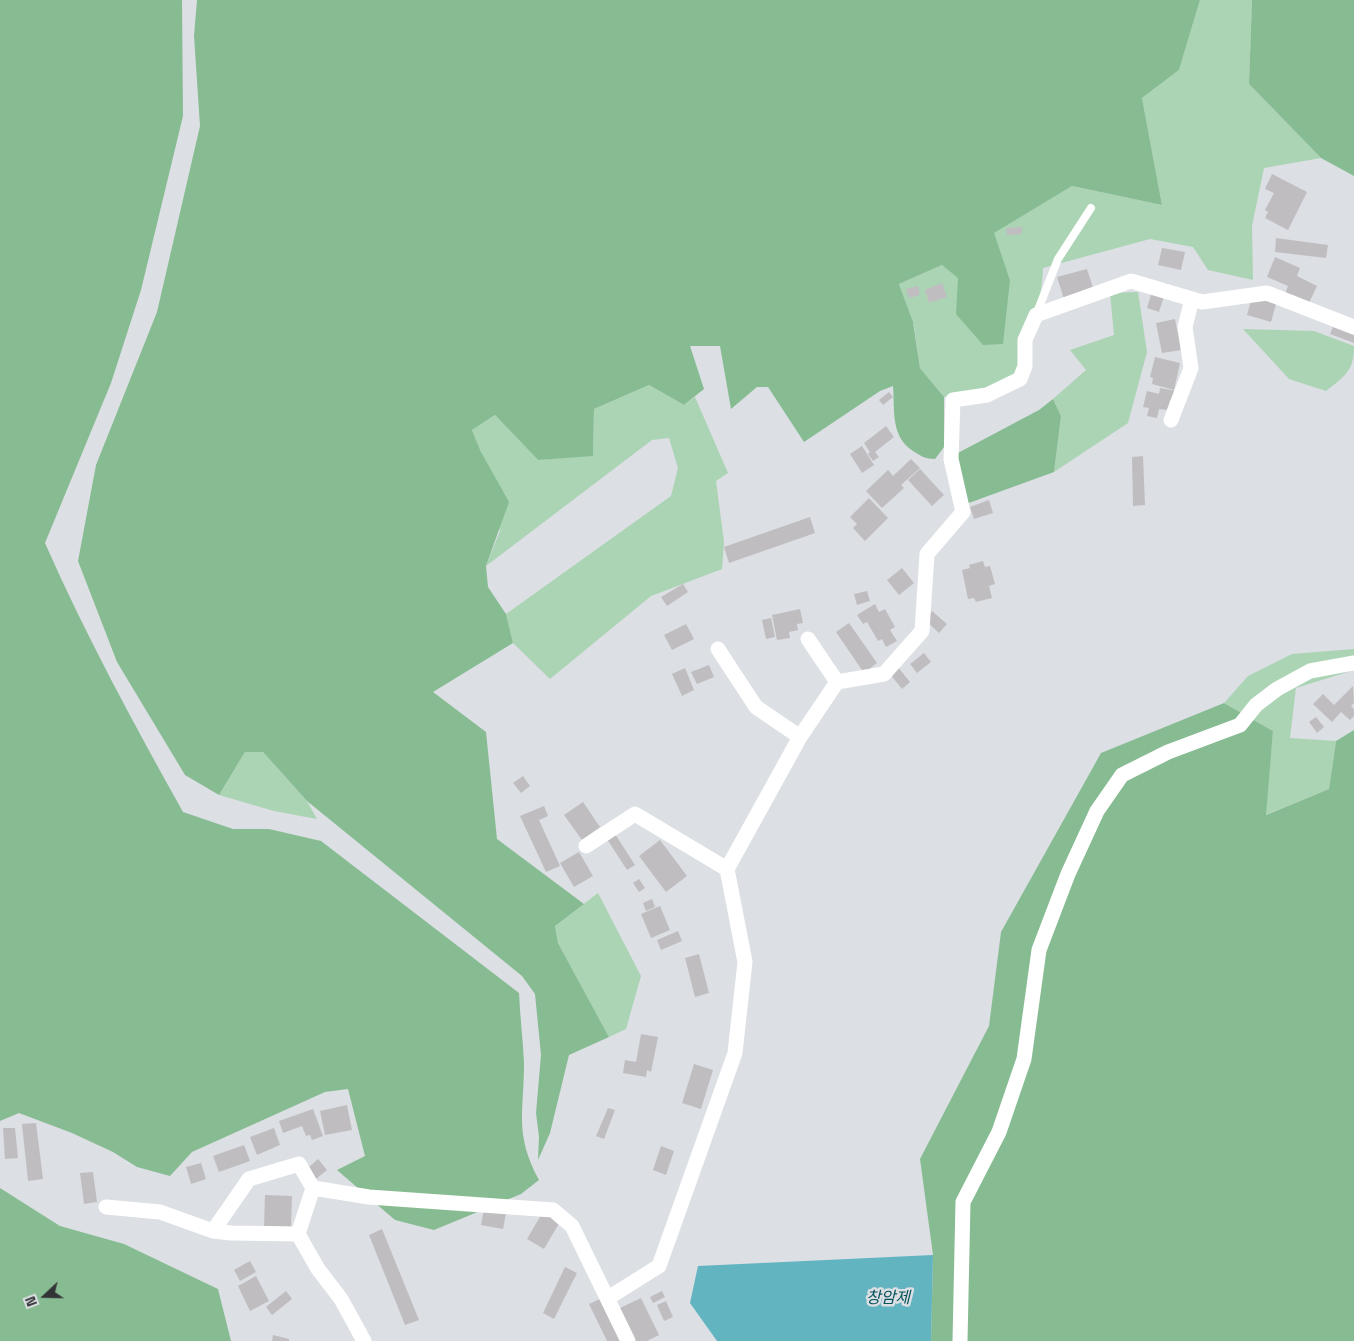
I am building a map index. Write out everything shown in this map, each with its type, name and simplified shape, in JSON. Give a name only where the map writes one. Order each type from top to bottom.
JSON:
[{"type":"street","points":[[608,1298],[659,1266],[734,1053],[745,962],[727,869],[800,737],[837,682],[884,674],[922,630],[927,554],[963,512],[951,459],[953,400],[987,395],[1020,379],[1025,366],[1025,340],[1036,315],[1132,281],[1202,302],[1267,292],[1354,327]]},
{"type":"street","points":[[1170,420],[1191,368],[1185,326],[1192,299]]},
{"type":"street","points":[[808,639],[837,682]]},
{"type":"street","points":[[718,649],[756,707],[800,737]]},
{"type":"street","points":[[960,1341],[963,1202],[999,1132],[1024,1059],[1039,950],[1068,874],[1097,811],[1122,775],[1168,752],[1240,725],[1256,705],[1277,689],[1310,671],[1354,663]]},
{"type":"street","points":[[586,846],[635,814],[727,869]]},
{"type":"street","points":[[213,1231],[249,1179],[299,1164],[313,1188],[298,1234],[318,1269],[341,1299],[364,1341]]},
{"type":"street","points":[[313,1188],[369,1197],[553,1210],[572,1226],[628,1341]]},
{"type":"street","points":[[106,1207],[160,1212],[213,1231],[298,1234]]},
{"type":"lane","points":[[1036,315],[1058,259],[1091,208]]},
{"type":"green space","points":[[0,0],[182,0],[183,116],[141,290],[111,383],[45,543],[94,646],[183,812],[233,829],[269,829],[321,841],[519,993],[524,1063],[523,1136],[531,1164],[539,1180],[521,1194],[434,1230],[395,1220],[337,1170],[365,1156],[348,1089],[325,1092],[192,1152],[170,1176],[137,1167],[113,1152],[72,1133],[19,1113],[0,1121]]},
{"type":"green space","points":[[197,0],[1200,0],[1179,70],[1142,98],[1162,205],[1072,186],[994,233],[1010,280],[1003,344],[983,345],[956,314],[958,278],[942,265],[899,284],[913,322],[920,368],[944,397],[944,447],[935,459],[926,458],[913,451],[900,438],[895,422],[893,386],[880,391],[804,442],[768,387],[757,387],[731,409],[720,346],[690,346],[704,389],[684,405],[649,385],[594,409],[593,456],[538,460],[495,415],[472,430],[481,452],[509,502],[486,566],[488,587],[506,614],[513,643],[433,692],[486,732],[497,839],[584,904],[555,926],[558,943],[609,1037],[569,1055],[550,1133],[538,1160],[539,1137],[536,1113],[541,1055],[535,994],[522,976],[307,801],[263,752],[245,752],[219,795],[185,775],[117,662],[78,561],[96,465],[157,312],[200,126],[194,36]]},
{"type":"green space","points":[[1200,0],[1252,0],[1249,84],[1321,158],[1264,168],[1252,226],[1253,280],[1208,270],[1193,247],[1150,239],[1043,268],[1037,311],[1012,379],[973,392],[944,397],[920,368],[914,326],[899,284],[942,265],[958,277],[1010,280],[993,233],[1072,186],[1162,205],[1142,98],[1179,70]]},
{"type":"green space","points":[[1252,0],[1354,0],[1354,176],[1321,158],[1249,84]]},
{"type":"green space","points":[[1138,292],[1147,352],[1128,423],[1054,472],[1061,416],[1053,399],[1086,370],[1070,350],[1114,335],[1110,293]]},
{"type":"green space","points":[[1243,329],[1314,331],[1354,346],[1354,354],[1347,372],[1326,391],[1289,379]]},
{"type":"green space","points":[[649,385],[684,405],[695,397],[728,473],[716,481],[724,542],[722,569],[651,596],[550,679],[513,643],[506,614],[671,496],[678,468],[669,438],[652,440],[486,566],[500,531],[481,452],[472,430],[495,415],[538,460],[593,455],[594,409]]},
{"type":"green space","points":[[1053,399],[1061,416],[1054,472],[966,504],[956,454],[1039,410]]},
{"type":"green space","points":[[1354,649],[1354,670],[1296,688],[1290,738],[1336,741],[1329,789],[1265,815],[1273,731],[1224,703],[1248,676],[1292,654]]},
{"type":"green space","points":[[1224,703],[1273,731],[1266,815],[1329,789],[1336,741],[1354,730],[1354,1341],[931,1341],[933,1255],[920,1159],[989,1026],[1001,932],[1101,753]]},
{"type":"green space","points":[[245,752],[263,752],[307,801],[317,819],[274,811],[219,795]]},
{"type":"green space","points":[[598,893],[641,976],[626,1029],[609,1037],[558,943],[555,926]]},
{"type":"green space","points":[[0,1188],[60,1226],[124,1244],[218,1289],[231,1341],[0,1341]]},
{"type":"water","name":"창암제","points":[[933,1255],[931,1341],[717,1341],[690,1303],[698,1266]]},
{"type":"building","points":[[1272,174],[1307,192],[1288,230],[1265,218],[1268,212],[1265,210],[1274,193],[1265,189]]},
{"type":"building","points":[[1022,227],[1022,234],[1007,235],[1006,228]]},
{"type":"building","points":[[1276,238],[1328,245],[1326,258],[1275,252]]},
{"type":"building","points":[[1162,248],[1185,252],[1181,270],[1158,265]]},
{"type":"building","points":[[1275,257],[1300,268],[1297,276],[1317,286],[1308,305],[1285,294],[1288,286],[1267,277]]},
{"type":"building","points":[[1087,269],[1094,291],[1064,299],[1057,277]]},
{"type":"building","points":[[942,283],[947,297],[929,303],[925,290]]},
{"type":"building","points":[[918,286],[920,295],[909,298],[906,289]]},
{"type":"building","points":[[1152,291],[1164,296],[1159,312],[1147,308]]},
{"type":"building","points":[[1252,297],[1276,304],[1271,322],[1247,315]]},
{"type":"building","points":[[1175,319],[1181,350],[1162,353],[1156,323]]},
{"type":"building","points":[[1333,327],[1354,335],[1354,343],[1330,334]]},
{"type":"building","points":[[1155,357],[1180,363],[1174,390],[1152,384],[1153,378],[1150,377]]},
{"type":"building","points":[[1160,388],[1177,391],[1175,401],[1170,400],[1168,410],[1159,409],[1157,418],[1147,416],[1149,408],[1143,407],[1147,391],[1159,394]]},
{"type":"building","points":[[889,392],[893,397],[883,405],[879,400]]},
{"type":"building","points":[[886,426],[894,437],[875,452],[879,457],[873,461],[864,443]]},
{"type":"building","points":[[862,446],[874,465],[862,473],[850,454]]},
{"type":"building","points":[[1143,456],[1145,505],[1133,506],[1132,457]]},
{"type":"building","points":[[911,459],[920,468],[901,485],[904,488],[882,508],[866,491],[888,470],[893,476]]},
{"type":"building","points":[[920,469],[944,495],[932,506],[908,480]]},
{"type":"building","points":[[869,498],[888,518],[865,541],[853,528],[857,524],[850,517]]},
{"type":"building","points":[[989,500],[993,513],[974,519],[970,507]]},
{"type":"building","points":[[810,517],[815,533],[729,563],[724,547]]},
{"type":"building","points":[[983,561],[985,567],[990,566],[995,584],[989,586],[992,598],[976,602],[974,598],[968,599],[962,570],[970,568],[969,565]]},
{"type":"building","points":[[902,568],[914,583],[899,595],[887,580]]},
{"type":"building","points":[[683,584],[688,592],[667,606],[661,597]]},
{"type":"building","points":[[867,591],[870,601],[857,605],[854,594]]},
{"type":"building","points":[[875,604],[879,612],[885,609],[895,627],[890,630],[897,641],[886,647],[882,639],[878,641],[867,622],[863,624],[857,615]]},
{"type":"building","points":[[800,609],[803,623],[797,624],[798,630],[789,632],[790,638],[777,640],[772,615]]},
{"type":"building","points":[[932,611],[947,624],[939,633],[925,620]]},
{"type":"building","points":[[771,618],[775,637],[766,639],[762,620]]},
{"type":"building","points":[[849,623],[877,663],[864,673],[836,632]]},
{"type":"building","points":[[686,624],[694,639],[672,650],[664,635]]},
{"type":"building","points":[[924,653],[931,662],[917,673],[910,664]]},
{"type":"building","points":[[709,665],[714,677],[697,684],[691,672]]},
{"type":"building","points":[[897,666],[910,682],[902,689],[889,673]]},
{"type":"building","points":[[685,668],[694,690],[682,696],[672,674]]},
{"type":"building","points":[[1353,686],[1354,703],[1351,706],[1354,709],[1354,716],[1350,720],[1341,712],[1332,722],[1313,704],[1323,694],[1334,705]]},
{"type":"building","points":[[1316,717],[1324,727],[1317,733],[1309,722]]},
{"type":"building","points":[[523,776],[530,786],[521,793],[513,783]]},
{"type":"building","points":[[583,802],[600,827],[582,840],[564,815]]},
{"type":"building","points":[[544,806],[548,816],[539,820],[560,866],[546,872],[520,816]]},
{"type":"building","points":[[615,834],[635,865],[627,870],[607,839]]},
{"type":"building","points":[[660,840],[687,876],[666,892],[639,856]]},
{"type":"building","points":[[579,852],[593,876],[574,887],[560,863]]},
{"type":"building","points":[[639,879],[645,888],[639,892],[633,883]]},
{"type":"building","points":[[652,899],[655,907],[646,911],[643,903]]},
{"type":"building","points":[[660,906],[670,930],[651,938],[641,914]]},
{"type":"building","points":[[678,931],[682,941],[661,950],[657,940]]},
{"type":"building","points":[[699,954],[709,993],[695,997],[685,958]]},
{"type":"building","points":[[641,1034],[658,1037],[651,1072],[647,1070],[646,1077],[623,1073],[625,1060],[636,1062]]},
{"type":"building","points":[[694,1064],[713,1070],[701,1109],[682,1103]]},
{"type":"building","points":[[347,1105],[352,1130],[325,1135],[320,1111]]},
{"type":"building","points":[[608,1108],[615,1110],[604,1139],[596,1136]]},
{"type":"building","points":[[313,1109],[323,1136],[312,1140],[310,1135],[306,1136],[302,1126],[283,1133],[279,1121]]},
{"type":"building","points":[[36,1123],[43,1179],[28,1181],[22,1124]]},
{"type":"building","points":[[3,1128],[15,1128],[18,1158],[5,1159]]},
{"type":"building","points":[[274,1128],[280,1145],[257,1155],[250,1137]]},
{"type":"building","points":[[244,1145],[250,1161],[219,1172],[213,1156]]},
{"type":"building","points":[[661,1146],[674,1151],[666,1175],[653,1170]]},
{"type":"building","points":[[318,1159],[327,1170],[316,1179],[308,1168]]},
{"type":"building","points":[[201,1163],[206,1179],[191,1184],[186,1167]]},
{"type":"building","points":[[93,1172],[97,1202],[84,1204],[80,1173]]},
{"type":"building","points":[[265,1195],[292,1196],[291,1227],[264,1226]]},
{"type":"building","points":[[484,1209],[506,1213],[503,1229],[481,1225]]},
{"type":"building","points":[[544,1210],[561,1220],[544,1249],[527,1239]]},
{"type":"building","points":[[382,1229],[419,1320],[405,1325],[369,1235]]},
{"type":"building","points":[[250,1261],[256,1272],[240,1281],[234,1270]]},
{"type":"building","points":[[565,1267],[577,1273],[554,1319],[543,1313]]},
{"type":"building","points":[[256,1276],[269,1301],[250,1311],[238,1286]]},
{"type":"building","points":[[286,1291],[292,1299],[272,1315],[266,1307]]},
{"type":"building","points":[[662,1291],[665,1297],[653,1303],[650,1297]]},
{"type":"building","points":[[602,1298],[624,1341],[607,1341],[589,1304]]},
{"type":"building","points":[[641,1298],[659,1335],[647,1341],[634,1341],[618,1309]]},
{"type":"building","points":[[666,1301],[673,1317],[664,1321],[657,1305]]},
{"type":"building","points":[[273,1335],[289,1339],[289,1341],[272,1341]]}]
